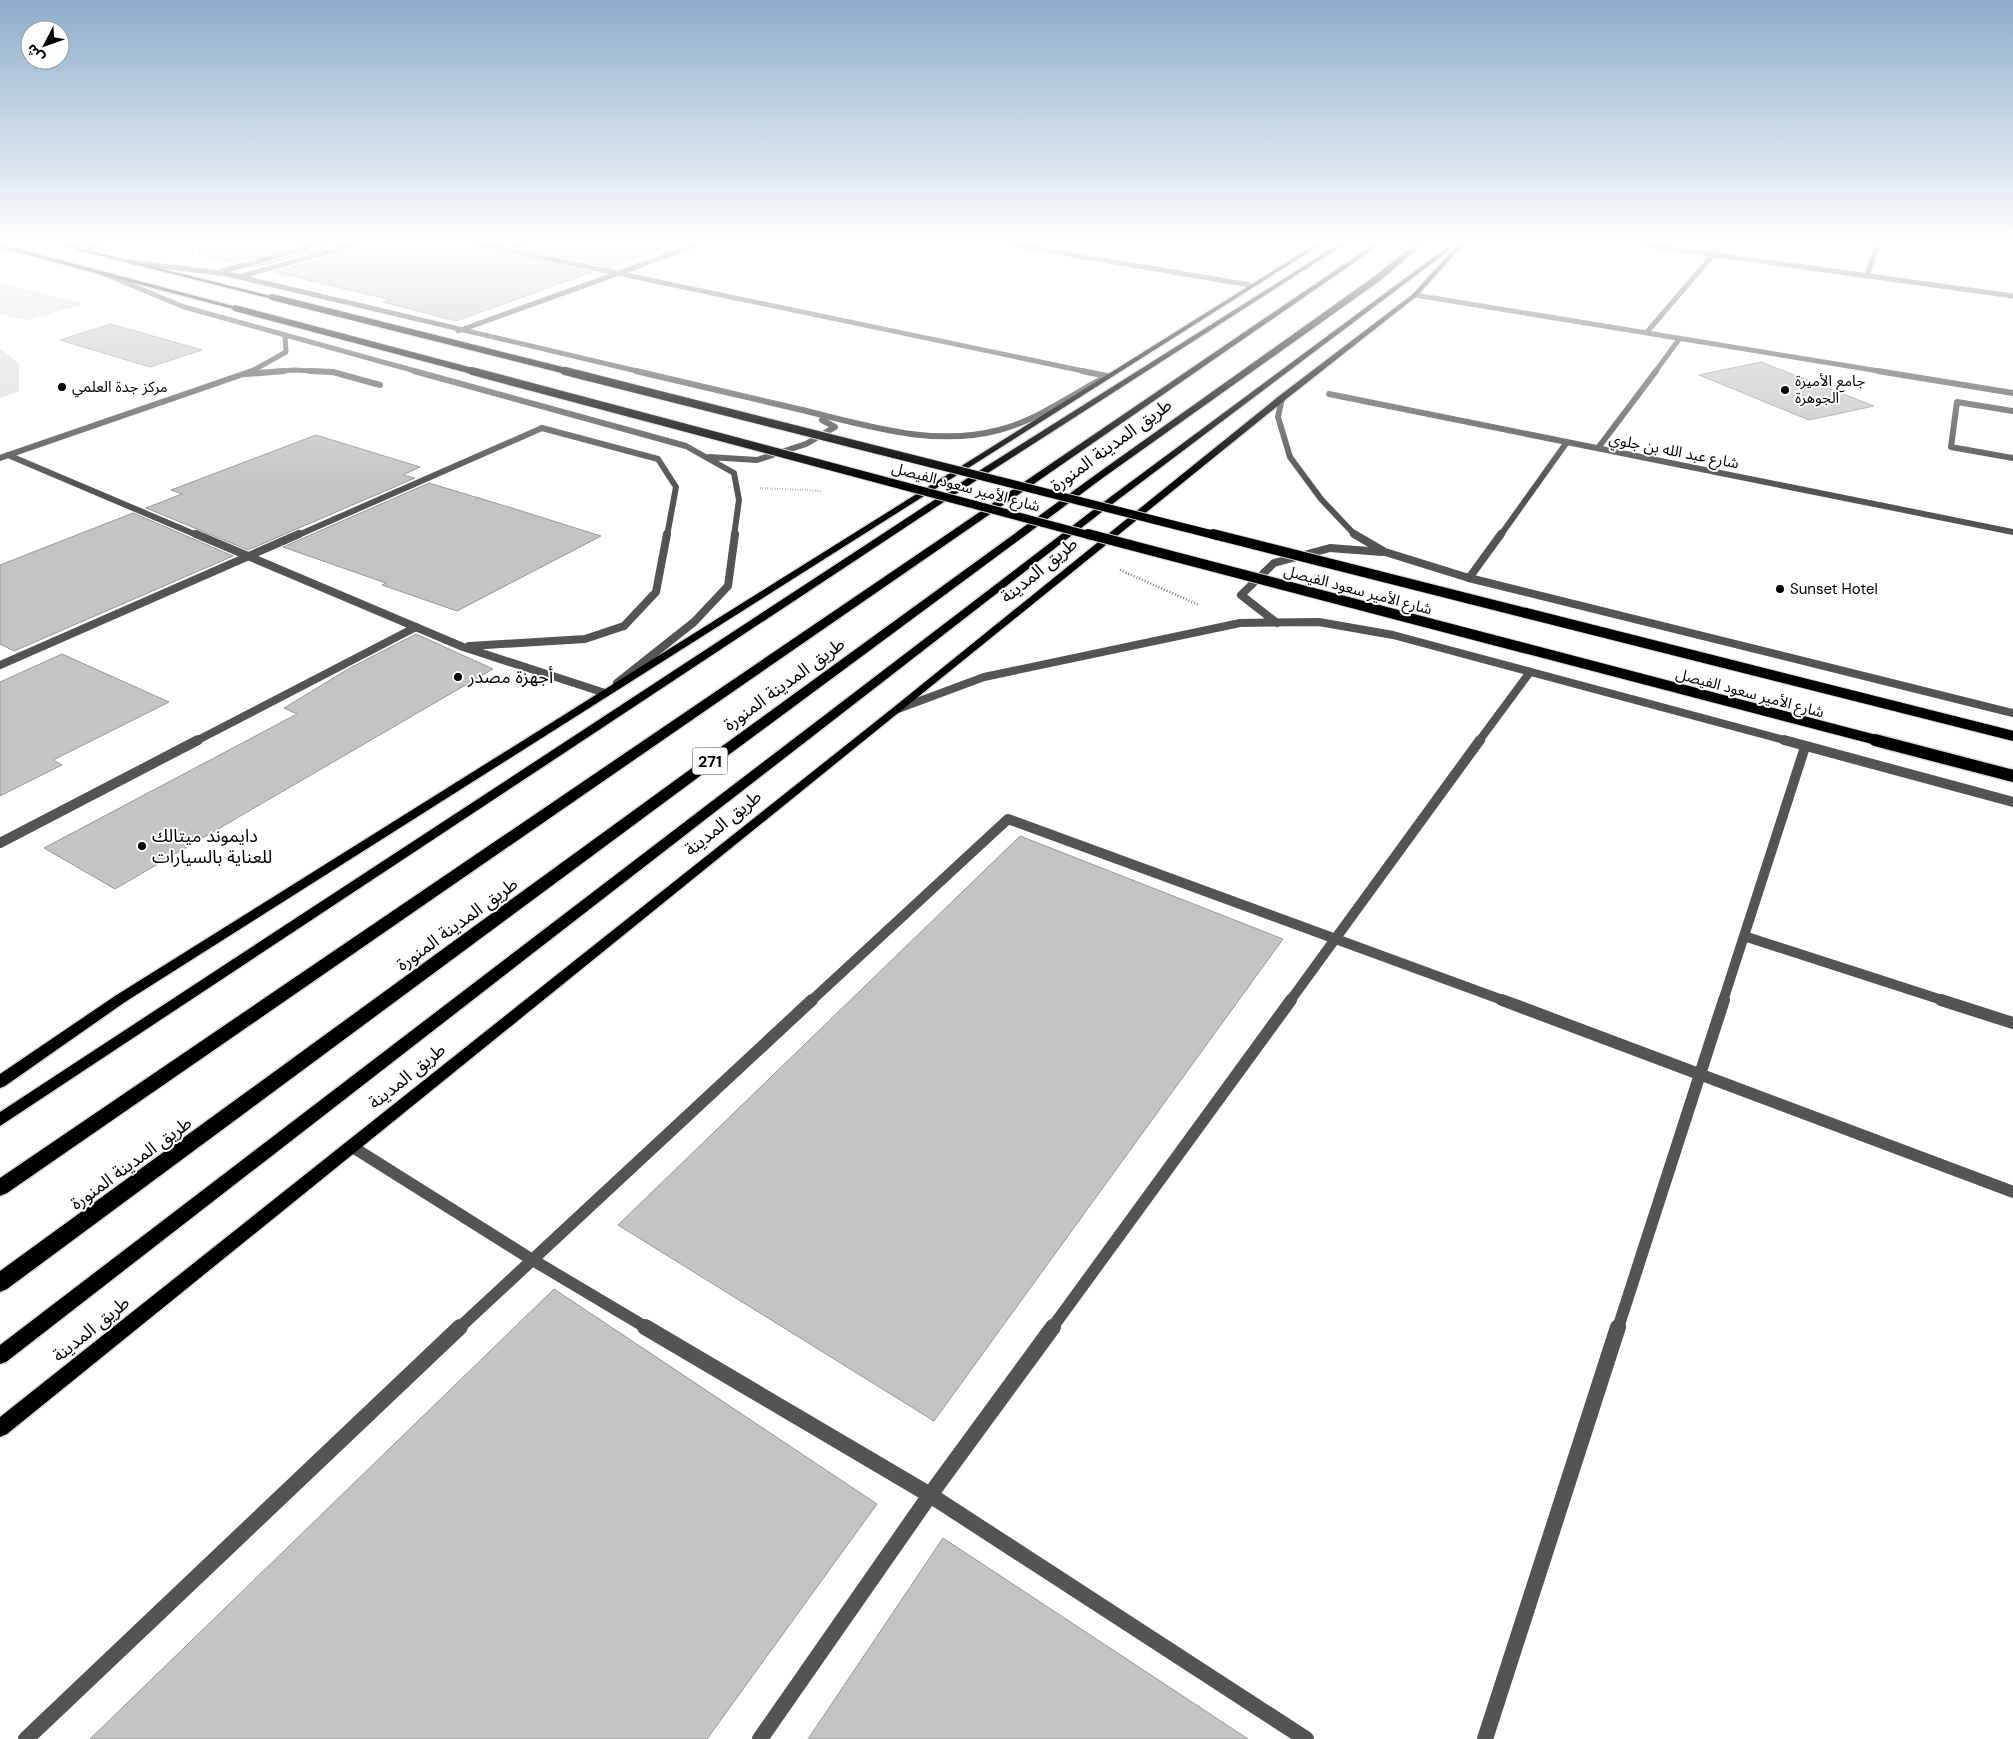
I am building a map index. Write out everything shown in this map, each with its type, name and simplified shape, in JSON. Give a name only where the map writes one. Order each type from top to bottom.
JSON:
[{"type":"highway","name":"طريق المدينة المنورة","points":[[0,1188],[1263,323]]},
{"type":"highway","name":"طريق المدينة المنورة","points":[[0,1283],[1093,481],[1315,323]]},
{"type":"main road","name":"شارع الأمير سعود الفيصل","points":[[292,323],[1074,531],[2013,776]]},
{"type":"main road","name":"شارع الأمير سعود الفيصل","points":[[375,323],[2013,736]]},
{"type":"main road","points":[[0,1082],[120,999],[984,457],[1190,323]]},
{"type":"main road","points":[[0,1120],[945,497],[1217,323]]},
{"type":"main road","name":"طريق المدينة","points":[[0,1356],[1074,531],[1104,506],[1350,323]]},
{"type":"main road","name":"طريق المدينة","points":[[0,1428],[1378,323]]},
{"type":"street","points":[[8,455],[463,647],[605,694],[694,622],[728,586],[739,500],[734,473],[686,446],[242,323]]},
{"type":"street","points":[[430,323],[814,415],[894,432],[940,435],[980,434],[1011,427],[1107,376]]},
{"type":"street","points":[[458,330],[477,323]]},
{"type":"street","points":[[853,323],[1107,376]]},
{"type":"street","points":[[1592,323],[2013,393]]},
{"type":"street","points":[[1646,332],[1654,323]]},
{"type":"street","points":[[0,458],[246,374],[286,352],[285,335]]},
{"type":"street","points":[[1598,448],[1680,338]]},
{"type":"street","points":[[246,374],[294,370],[333,372],[380,385]]},
{"type":"street","name":"شارع عبد الله بن جلوي","points":[[1329,394],[2013,532]]},
{"type":"street","points":[[1282,398],[1278,417],[1290,457],[1321,499],[1356,536],[1385,552],[1469,578],[2013,713]]},
{"type":"street","points":[[2013,411],[1957,402],[1951,447],[2013,458]]},
{"type":"street","points":[[706,457],[757,460],[806,444],[835,427],[814,415]]},
{"type":"street","points":[[0,665],[542,428],[658,459],[676,487],[656,592],[624,626],[585,639],[463,647]]},
{"type":"street","points":[[1469,578],[1567,442]]},
{"type":"street","points":[[1277,623],[1241,595],[1274,564],[1330,548],[1385,552]]},
{"type":"street","points":[[898,709],[984,677],[1240,623],[1318,622],[1393,635],[2013,802]]},
{"type":"street","points":[[0,843],[416,627]]},
{"type":"street","points":[[760,1739],[930,1495],[1530,672]]},
{"type":"street","points":[[1484,1739],[1805,747]]},
{"type":"street","points":[[26,1739],[531,1258],[1008,819],[1335,938],[2013,1192]]},
{"type":"street","points":[[1744,936],[2013,1023]]},
{"type":"street","points":[[351,1146],[531,1258],[930,1495],[1306,1739]]},
{"type":"path","points":[[1117,569],[1240,623]]},
{"type":"shaded area","points":[[0,348],[19,364],[19,391],[0,398]]},
{"type":"building","points":[[111,324],[202,350],[150,367],[60,340]]},
{"type":"building","name":"جامع الأميرة الجوهرة","points":[[1761,362],[1874,406],[1809,420],[1699,375]]},
{"type":"building","points":[[316,435],[420,467],[403,475],[415,478],[248,550],[146,508],[182,494],[171,490]]},
{"type":"building","points":[[429,483],[601,536],[457,611],[382,585],[386,583],[283,547]]},
{"type":"building","points":[[133,513],[233,556],[14,651],[0,644],[0,565]]},
{"type":"building","points":[[416,634],[493,669],[115,889],[44,848],[297,714],[284,708],[350,668]]},
{"type":"building","points":[[62,654],[169,702],[53,760],[62,765],[0,796],[0,682]]},
{"type":"building","points":[[1020,836],[1283,939],[934,1421],[618,1225]]},
{"type":"building","points":[[554,1289],[877,1504],[707,1739],[90,1739]]},
{"type":"building","points":[[943,1538],[1154,1677],[1248,1739],[808,1739]]},
{"type":"place","name":"مركز جدة العلمي","points":[[62,387]]},
{"type":"place","name":"جامع الأميرة الجوهرة","points":[[1785,390]]},
{"type":"place","name":"Sunset Hotel","points":[[1780,589]]},
{"type":"place","name":"أجهزة مصدر","points":[[458,677]]},
{"type":"place","name":"دايموند ميتالك للعناية بالسيارات","points":[[142,846]]}]
